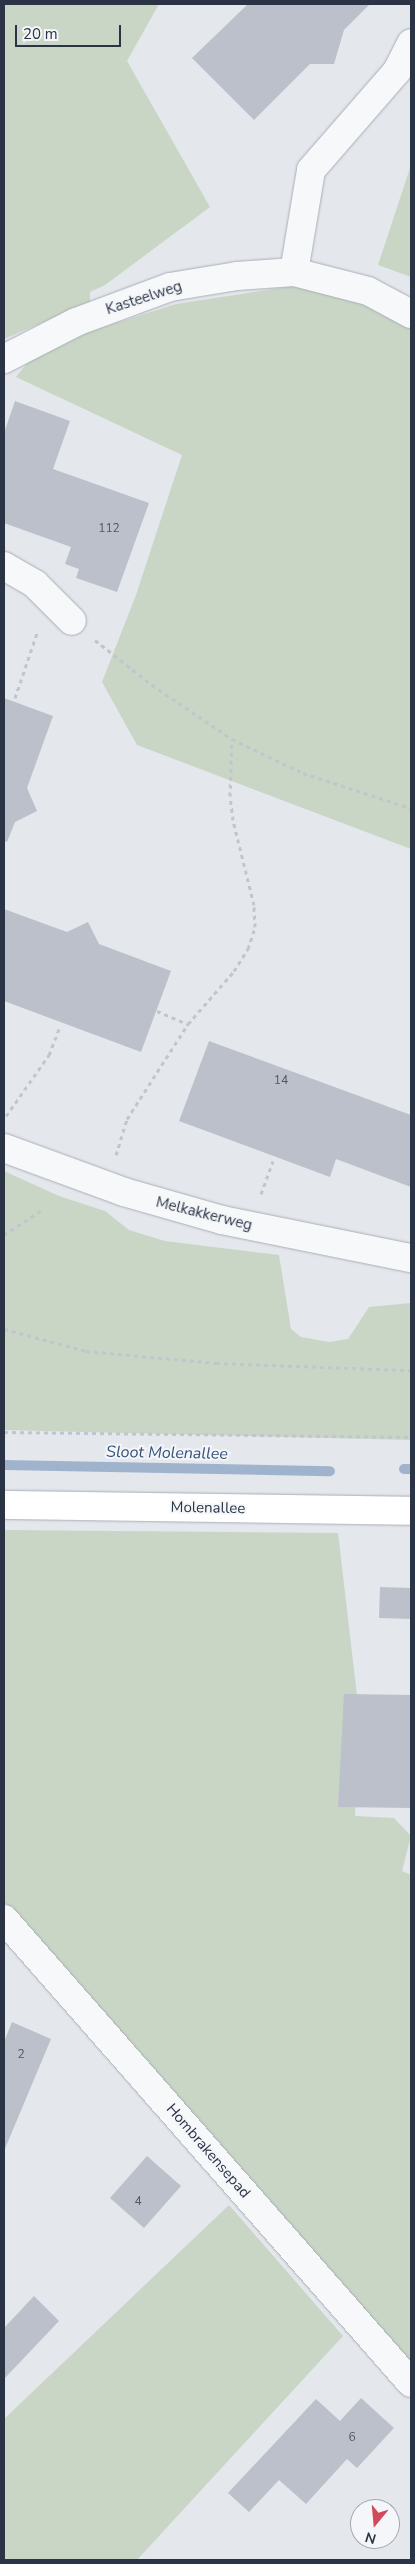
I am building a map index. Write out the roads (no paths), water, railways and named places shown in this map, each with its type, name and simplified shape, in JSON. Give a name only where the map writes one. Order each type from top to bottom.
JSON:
[{"type":"main road","name":"Molenallee","points":[[4,1505],[411,1511]]},
{"type":"street","points":[[294,272],[311,170],[397,71],[411,43]]},
{"type":"street","name":"Kasteelweg","points":[[4,359],[76,322],[170,287],[294,272],[368,291],[411,314]]},
{"type":"street","points":[[4,566],[35,584],[72,621]]},
{"type":"street","name":"Melkakkerweg","points":[[4,1148],[110,1188],[222,1220],[411,1258]]},
{"type":"street","name":"Hombrakensepad","points":[[4,1919],[411,2383]]},
{"type":"waterway","name":"Sloot Molenallee","points":[[4,1465],[330,1471]]},
{"type":"waterway","name":"Sloot Molenallee","points":[[404,1469],[411,1469]]}]
